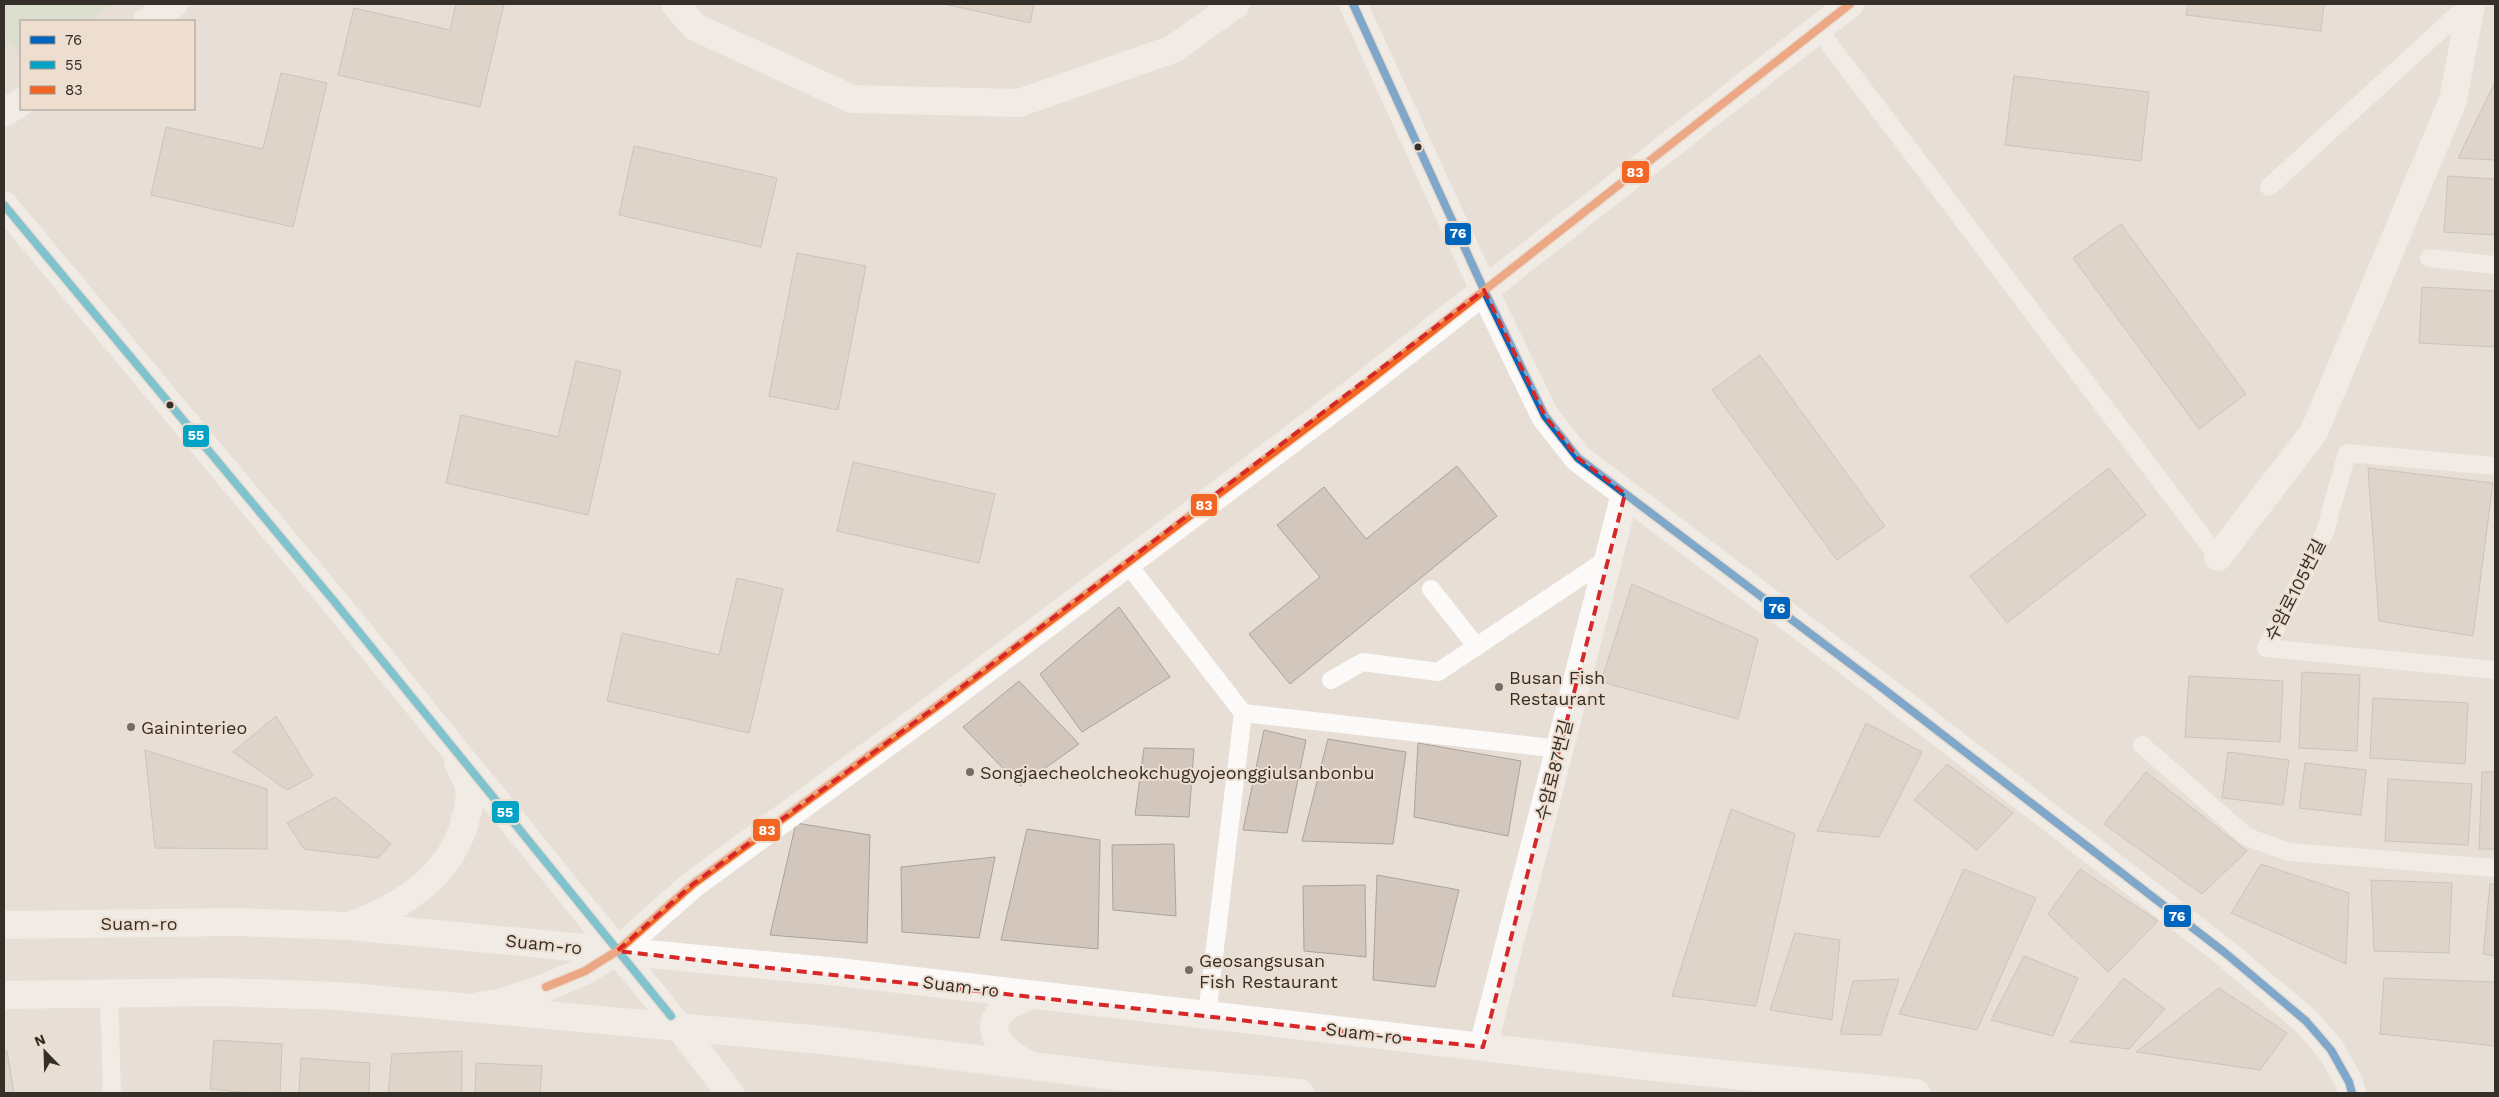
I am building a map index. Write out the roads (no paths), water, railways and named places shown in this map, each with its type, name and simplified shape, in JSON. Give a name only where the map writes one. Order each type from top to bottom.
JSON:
[{"type":"street","points":[[149,20],[174,4]]},
{"type":"street","points":[[675,4],[695,27],[852,99],[1019,104],[1173,49],[1236,4]]},
{"type":"street","points":[[1353,4],[1484,290],[1545,416],[1578,458],[1889,693],[2224,952],[2306,1021],[2331,1050],[2349,1082],[2352,1093]]},
{"type":"street","points":[[464,1008],[499,1003],[542,989],[585,971],[617,951],[693,884],[1127,563],[1362,386],[1850,4]]},
{"type":"street","points":[[2218,557],[2314,432],[2453,100],[2470,4]]},
{"type":"street","points":[[4,113],[20,103]]},
{"type":"street","points":[[4,206],[334,600],[680,1028],[730,1093]]},
{"type":"street","name":"수암로87번길","points":[[1483,1047],[1625,494]]},
{"type":"street","points":[[350,926],[382,914],[426,885],[442,867],[460,840],[467,814],[469,787],[449,743]]},
{"type":"street","name":"Suam-ro","points":[[4,925],[235,922],[350,926],[838,972],[1483,1047],[1916,1093]]},
{"type":"street","points":[[4,995],[109,992],[338,996],[832,1041],[1138,1079],[1300,1093]]},
{"type":"street","points":[[1032,1066],[1014,1057],[999,1044],[994,1028],[999,1011],[1014,1000],[1033,995]]},
{"type":"lane","points":[[2269,187],[2470,4]]},
{"type":"lane","points":[[1818,29],[2218,557]]},
{"type":"lane","points":[[2429,258],[2495,265]]},
{"type":"lane","name":"수암로105번길","points":[[2495,466],[2347,454],[2325,532],[2266,648],[2495,670]]},
{"type":"lane","points":[[1331,680],[1362,662],[1438,672],[1609,558]]},
{"type":"lane","points":[[1127,563],[1243,713],[1207,1015]]},
{"type":"lane","points":[[1431,589],[1477,647]]},
{"type":"lane","points":[[1243,713],[1560,749]]},
{"type":"lane","points":[[2142,745],[2246,837],[2289,852],[2495,868]]},
{"type":"lane","points":[[109,992],[112,1093]]},
{"type":"place","name":"Busan Fish Restaurant","points":[[1499,687]]},
{"type":"place","name":"Gaininterieo","points":[[131,727]]},
{"type":"place","name":"Songjaecheolcheokchugyojeonggiulsanbonbu","points":[[970,772]]},
{"type":"place","name":"Geosangsusan Fish Restaurant","points":[[1189,970]]}]
